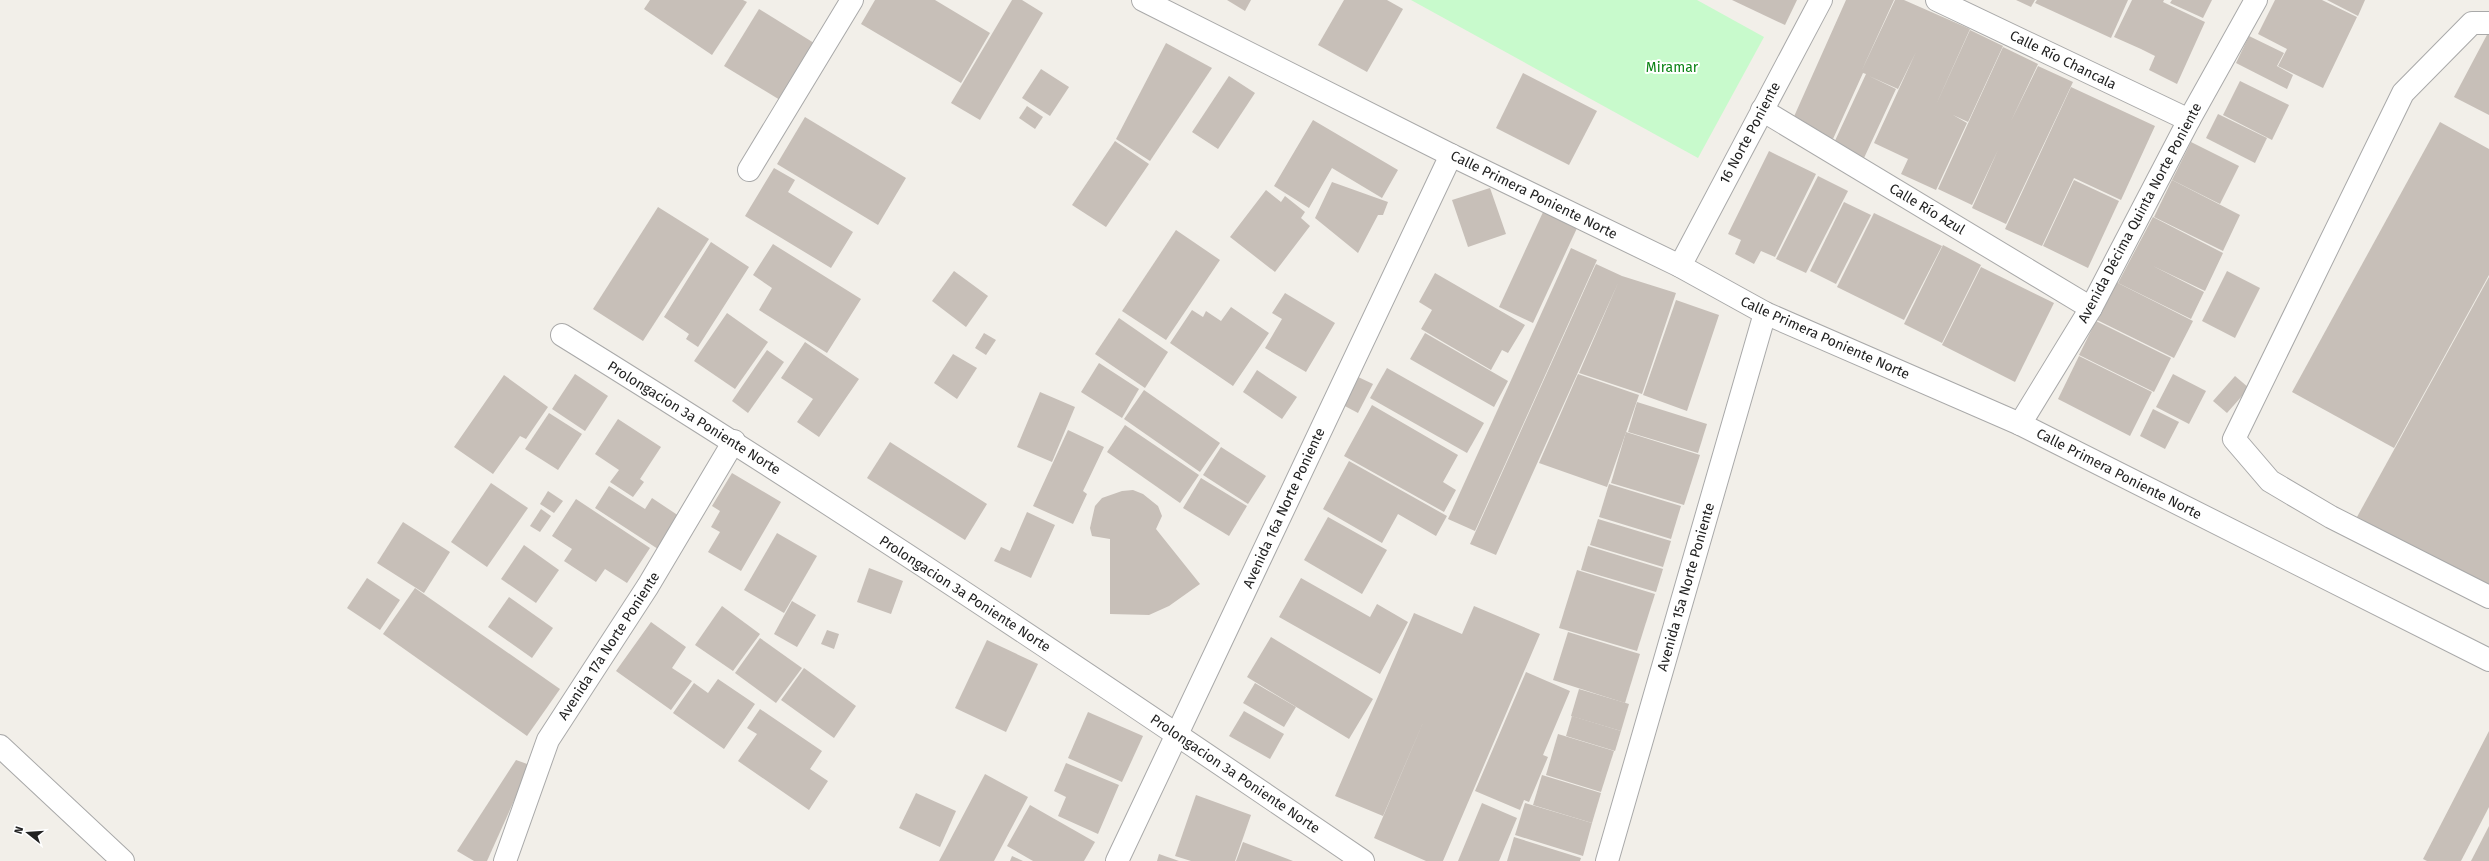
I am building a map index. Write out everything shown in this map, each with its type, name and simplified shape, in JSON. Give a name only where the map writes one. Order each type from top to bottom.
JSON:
[{"type":"street","points":[[749,170],[852,0]]},
{"type":"street","name":"Calle Primera Poniente Norte","points":[[1143,0],[1451,155],[1680,266],[1765,313],[2020,424],[2489,660]]},
{"type":"street","name":"16 Norte Poniente","points":[[1680,266],[1820,0]]},
{"type":"street","name":"Calle Río Chancala","points":[[1937,0],[2189,120]]},
{"type":"street","name":"Avenida Décima Quinta Norte Poniente","points":[[2020,424],[2091,308],[2189,120],[2256,0]]},
{"type":"street","points":[[2489,23],[2472,23],[2404,93],[2234,439],[2270,481],[2331,517],[2489,597]]},
{"type":"street","name":"Calle Río Azul","points":[[1762,110],[2091,308]]},
{"type":"street","name":"Avenida 16a Norte Poniente","points":[[1117,861],[1451,155]]},
{"type":"street","name":"Avenida 15a Norte Poniente","points":[[1607,861],[1765,313]]},
{"type":"street","name":"Prolongacion 3a Poniente Norte","points":[[562,335],[734,441],[1178,734],[1363,861]]},
{"type":"street","name":"Avenida 17a Norte Poniente","points":[[505,861],[548,740],[648,586],[734,441]]},
{"type":"street","points":[[0,746],[123,861]]},
{"type":"green space","name":"Miramar","points":[[1411,0],[1697,0],[1764,37],[1698,158]]},
{"type":"building","points":[[650,0],[743,0],[747,2],[712,55],[644,9]]},
{"type":"building","points":[[875,0],[935,0],[990,33],[961,83],[861,24]]},
{"type":"building","points":[[1012,0],[1022,0],[1043,13],[980,120],[951,103]]},
{"type":"building","points":[[1227,0],[1251,0],[1245,11]]},
{"type":"building","points":[[1344,0],[1387,0],[1403,9],[1367,72],[1318,45]]},
{"type":"building","points":[[1732,0],[1797,0],[1785,25]]},
{"type":"building","points":[[1846,0],[1894,0],[1861,72],[1895,0],[1904,0],[1970,29],[1935,107],[1970,30],[2003,46],[1968,122],[1953,115],[1967,123],[1936,190],[1901,174],[1908,159],[1874,143],[1916,52],[1898,89],[1869,76],[1896,89],[1864,158],[1833,145],[1866,74],[1863,73],[1833,139],[1792,121]]},
{"type":"building","points":[[2016,0],[2035,0],[2031,7]]},
{"type":"building","points":[[2037,0],[2128,0],[2111,38],[2035,3]]},
{"type":"building","points":[[2132,0],[2164,0],[2163,2],[2205,22],[2177,84],[2149,70],[2155,56],[2114,37]]},
{"type":"building","points":[[2172,0],[2212,0],[2203,18],[2170,3]]},
{"type":"building","points":[[2275,0],[2322,0],[2357,17],[2323,88],[2278,66],[2287,49],[2258,34]]},
{"type":"building","points":[[2327,0],[2365,0],[2358,16]]},
{"type":"building","points":[[759,9],[814,43],[780,100],[724,66]]},
{"type":"building","points":[[2489,31],[2489,115],[2454,97]]},
{"type":"building","points":[[2249,36],[2284,53],[2277,66],[2293,75],[2287,89],[2236,63]]},
{"type":"building","points":[[1166,43],[1212,68],[1150,161],[1116,139]]},
{"type":"building","points":[[2003,47],[2038,64],[2011,121],[2038,66],[2073,82],[2006,224],[1972,208],[1998,150],[1972,205],[1938,189]]},
{"type":"building","points":[[1041,69],[1069,87],[1050,116],[1022,98]]},
{"type":"building","points":[[1523,73],[1597,111],[1569,165],[1496,128]]},
{"type":"building","points":[[1229,76],[1255,93],[1218,149],[1192,132]]},
{"type":"building","points":[[2240,81],[2289,105],[2272,140],[2223,115]]},
{"type":"building","points":[[2071,87],[2155,126],[2121,200],[2074,178],[2042,246],[2005,229]]},
{"type":"building","points":[[1027,106],[1043,117],[1035,129],[1019,118]]},
{"type":"building","points":[[2218,114],[2267,138],[2255,163],[2206,138]]},
{"type":"building","points":[[805,117],[906,178],[878,225],[777,164]]},
{"type":"building","points":[[1313,120],[1398,170],[1382,198],[1332,168],[1309,208],[1274,186]]},
{"type":"building","points":[[2440,122],[2489,149],[2489,275],[2394,448],[2292,392]]},
{"type":"building","points":[[1115,141],[1149,164],[1106,227],[1072,205]]},
{"type":"building","points":[[2191,142],[2239,166],[2220,204],[2172,180]]},
{"type":"building","points":[[1769,151],[1816,174],[1775,257],[1761,251],[1754,264],[1735,254],[1741,240],[1728,234]]},
{"type":"building","points":[[774,168],[795,180],[788,192],[853,232],[831,268],[745,216]]},
{"type":"building","points":[[1818,176],[1848,191],[1806,273],[1776,259]]},
{"type":"building","points":[[2074,180],[2119,201],[2088,268],[2043,246]]},
{"type":"building","points":[[2172,180],[2240,215],[2223,251],[2154,217]]},
{"type":"building","points":[[1332,182],[1388,202],[1383,215],[1378,215],[1358,253],[1315,218]]},
{"type":"building","points":[[1490,188],[1506,234],[1468,247],[1452,200]]},
{"type":"building","points":[[1266,190],[1281,202],[1285,196],[1305,212],[1301,218],[1310,226],[1275,272],[1230,237]]},
{"type":"building","points":[[1844,202],[1871,215],[1836,284],[1810,271]]},
{"type":"building","points":[[658,207],[709,239],[643,341],[593,309]]},
{"type":"building","points":[[1544,210],[1578,226],[1533,323],[1499,307]]},
{"type":"building","points":[[1874,213],[1942,246],[1904,320],[1837,287]]},
{"type":"building","points":[[2153,217],[2223,253],[2205,291],[2153,266],[2204,292],[2191,319],[2118,283]]},
{"type":"building","points":[[1176,230],[1220,260],[1166,340],[1122,311]]},
{"type":"building","points":[[711,242],[749,267],[698,347],[686,339],[689,334],[664,317]]},
{"type":"building","points":[[773,244],[861,299],[827,353],[759,310],[772,288],[753,275]]},
{"type":"building","points":[[1943,245],[1981,265],[1942,343],[1904,324]]},
{"type":"building","points":[[1571,248],[1597,260],[1475,531],[1448,519]]},
{"type":"building","points":[[1596,264],[1622,276],[1676,293],[1642,394],[1579,373],[1618,283],[1496,555],[1470,544]]},
{"type":"building","points":[[1981,267],[2054,303],[2015,382],[1942,345]]},
{"type":"building","points":[[954,271],[988,296],[966,327],[932,301]]},
{"type":"building","points":[[2227,271],[2260,288],[2235,338],[2202,321]]},
{"type":"building","points":[[1435,273],[1525,325],[1508,353],[1502,350],[1491,370],[1421,329],[1432,310],[1419,302]]},
{"type":"building","points":[[2489,277],[2489,590],[2357,517]]},
{"type":"building","points":[[2116,282],[2193,321],[2174,358],[2097,320]]},
{"type":"building","points":[[1285,293],[1335,323],[1306,372],[1265,348],[1282,319],[1272,313]]},
{"type":"building","points":[[1676,300],[1719,315],[1687,411],[1643,395]]},
{"type":"building","points":[[1231,307],[1269,333],[1233,386],[1170,343],[1192,310],[1203,317],[1206,311],[1221,321]]},
{"type":"building","points":[[727,313],[768,342],[735,389],[694,361]]},
{"type":"building","points":[[1119,318],[1168,352],[1145,388],[1095,354]]},
{"type":"building","points":[[2096,321],[2171,358],[2154,392],[2079,355]]},
{"type":"building","points":[[984,333],[996,340],[986,355],[975,348]]},
{"type":"building","points":[[1425,333],[1508,381],[1494,407],[1410,359]]},
{"type":"building","points":[[805,342],[859,379],[819,437],[797,422],[813,399],[781,378]]},
{"type":"building","points":[[767,350],[784,362],[748,413],[732,401]]},
{"type":"building","points":[[953,354],[977,368],[957,399],[934,383]]},
{"type":"building","points":[[2079,356],[2152,392],[2130,436],[2058,399]]},
{"type":"building","points":[[1099,363],[1139,389],[1122,418],[1081,392]]},
{"type":"building","points":[[1387,368],[1484,423],[1467,453],[1370,398]]},
{"type":"building","points":[[1257,370],[1297,397],[1282,419],[1243,392]]},
{"type":"building","points":[[575,374],[608,396],[585,431],[552,409]]},
{"type":"building","points":[[1578,374],[1639,395],[1607,487],[1539,463]]},
{"type":"building","points":[[2173,374],[2206,391],[2189,424],[2156,407]]},
{"type":"building","points":[[504,375],[548,407],[526,439],[520,436],[493,474],[454,447]]},
{"type":"building","points":[[1356,376],[1373,384],[1358,413],[1341,404]]},
{"type":"building","points":[[2235,376],[2249,388],[2227,413],[2213,401]]},
{"type":"building","points":[[1144,390],[1220,443],[1200,472],[1124,419]]},
{"type":"building","points":[[1040,392],[1075,407],[1052,462],[1017,447]]},
{"type":"building","points":[[1637,402],[1707,424],[1698,453],[1628,432]]},
{"type":"building","points":[[1372,405],[1458,455],[1443,482],[1456,490],[1444,512],[1344,456]]},
{"type":"building","points":[[2153,409],[2179,422],[2165,449],[2140,436]]},
{"type":"building","points":[[549,413],[582,434],[558,470],[525,449]]},
{"type":"building","points":[[618,419],[661,447],[640,479],[644,482],[633,497],[610,482],[619,470],[595,454]]},
{"type":"building","points":[[1125,425],[1199,475],[1180,503],[1107,452]]},
{"type":"building","points":[[1068,430],[1104,447],[1083,491],[1087,494],[1073,524],[1033,506]]},
{"type":"building","points":[[1626,432],[1700,455],[1684,505],[1611,483]]},
{"type":"building","points":[[890,442],[987,504],[965,540],[867,478]]},
{"type":"building","points":[[1221,447],[1266,476],[1248,504],[1203,475]]},
{"type":"building","points":[[1349,461],[1447,516],[1436,536],[1398,514],[1382,543],[1323,509]]},
{"type":"building","points":[[732,473],[781,502],[741,571],[708,552],[720,532],[711,527],[720,511],[712,506]]},
{"type":"building","points":[[1201,478],[1247,506],[1229,536],[1183,508]]},
{"type":"building","points":[[491,483],[528,508],[487,567],[451,542]]},
{"type":"building","points":[[1609,484],[1681,506],[1671,539],[1599,517]]},
{"type":"building","points":[[609,486],[645,509],[652,498],[679,516],[658,549],[595,508]]},
{"type":"building","points":[[1133,490],[1143,494],[1158,506],[1162,516],[1156,529],[1200,584],[1169,606],[1149,615],[1110,614],[1110,539],[1092,536],[1090,528],[1095,506],[1102,498],[1122,491]]},
{"type":"building","points":[[548,491],[563,501],[554,513],[540,504]]},
{"type":"building","points":[[576,499],[650,548],[627,583],[605,569],[596,582],[564,561],[572,549],[552,536]]},
{"type":"building","points":[[541,509],[551,516],[540,532],[530,526]]},
{"type":"building","points":[[1027,512],[1055,525],[1031,578],[994,561],[1001,547],[1010,551]]},
{"type":"building","points":[[1328,517],[1387,550],[1362,594],[1304,560]]},
{"type":"building","points":[[1598,519],[1671,541],[1663,567],[1590,545]]},
{"type":"building","points":[[403,522],[450,552],[424,593],[377,563]]},
{"type":"building","points":[[777,533],[817,556],[784,613],[744,590]]},
{"type":"building","points":[[524,545],[559,570],[536,603],[501,579]]},
{"type":"building","points":[[1588,546],[1663,569],[1656,592],[1581,570]]},
{"type":"building","points":[[869,568],[903,581],[891,614],[857,602]]},
{"type":"building","points":[[1577,570],[1655,594],[1637,651],[1559,628]]},
{"type":"building","points":[[367,578],[400,600],[380,630],[347,608]]},
{"type":"building","points":[[1301,578],[1370,617],[1377,604],[1408,622],[1380,674],[1279,617]]},
{"type":"building","points":[[415,588],[560,689],[527,736],[383,634]]},
{"type":"building","points":[[509,597],[553,628],[532,658],[488,627]]},
{"type":"building","points":[[792,601],[816,615],[797,647],[774,634]]},
{"type":"building","points":[[722,606],[760,634],[733,671],[695,645]]},
{"type":"building","points":[[1474,606],[1540,634],[1443,861],[1426,861],[1374,838],[1425,718],[1383,816],[1335,796],[1414,613],[1462,634]]},
{"type":"building","points":[[651,622],[686,647],[672,668],[692,681],[671,710],[616,671]]},
{"type":"building","points":[[827,630],[839,634],[834,649],[821,644]]},
{"type":"building","points":[[1568,632],[1640,654],[1625,703],[1553,680]]},
{"type":"building","points":[[1271,637],[1373,699],[1349,739],[1247,677]]},
{"type":"building","points":[[760,638],[802,668],[776,703],[735,673]]},
{"type":"building","points":[[987,640],[1038,664],[1006,732],[955,708]]},
{"type":"building","points":[[804,668],[856,706],[834,738],[781,700]]},
{"type":"building","points":[[1526,672],[1570,691],[1543,755],[1548,757],[1529,802],[1524,800],[1520,810],[1475,791]]},
{"type":"building","points":[[718,679],[755,704],[724,749],[673,713],[694,683],[708,693]]},
{"type":"building","points":[[1255,683],[1296,707],[1284,727],[1243,703]]},
{"type":"building","points":[[1579,689],[1629,704],[1621,731],[1571,716]]},
{"type":"building","points":[[760,709],[822,751],[810,769],[828,781],[809,810],[738,761],[757,734],[747,728]]},
{"type":"building","points":[[1244,711],[1284,734],[1270,759],[1229,736]]},
{"type":"building","points":[[1088,712],[1143,736],[1122,782],[1068,758]]},
{"type":"building","points":[[1572,716],[1621,731],[1615,751],[1566,736]]},
{"type":"building","points":[[2489,731],[2489,807],[2461,861],[2427,861],[2423,859]]},
{"type":"building","points":[[1558,734],[1614,751],[1601,792],[1546,775]]},
{"type":"building","points":[[516,760],[530,765],[487,861],[474,861],[457,851]]},
{"type":"building","points":[[1066,763],[1119,785],[1098,834],[1058,816],[1066,797],[1054,791]]},
{"type":"building","points":[[985,774],[1028,797],[994,861],[939,861]]},
{"type":"building","points":[[1542,775],[1601,793],[1592,823],[1533,805]]},
{"type":"building","points":[[916,793],[956,811],[940,847],[899,828]]},
{"type":"building","points":[[1196,795],[1251,815],[1235,861],[1191,861],[1175,856]]},
{"type":"building","points":[[1482,803],[1517,818],[1499,861],[1458,861]]},
{"type":"building","points":[[1525,803],[1592,823],[1583,856],[1515,835]]},
{"type":"building","points":[[1030,805],[1095,842],[1084,861],[1033,861],[1007,846]]},
{"type":"building","points":[[2489,826],[2489,861],[2471,861]]},
{"type":"building","points":[[1514,837],[1581,858],[1580,861],[1507,861]]},
{"type":"building","points":[[1243,842],[1293,861],[1236,861]]},
{"type":"building","points":[[1159,854],[1179,861],[1157,861]]},
{"type":"building","points":[[1012,856],[1023,861],[1010,861]]}]
